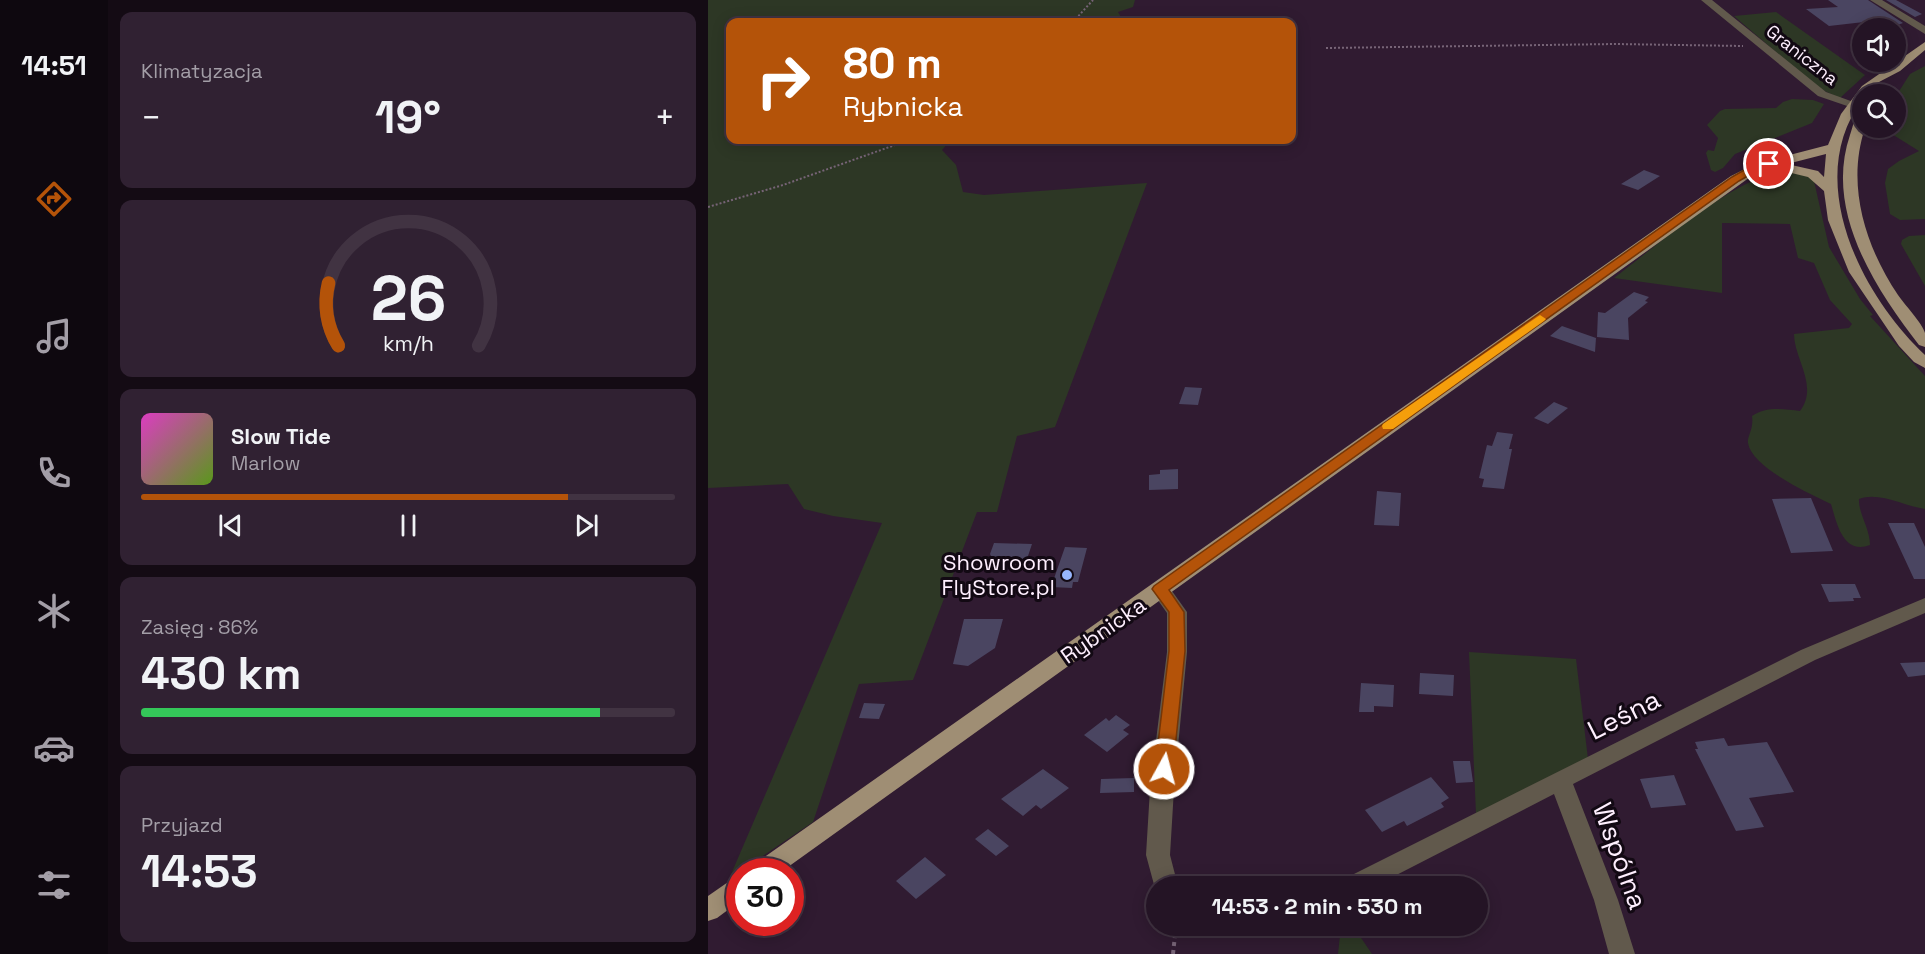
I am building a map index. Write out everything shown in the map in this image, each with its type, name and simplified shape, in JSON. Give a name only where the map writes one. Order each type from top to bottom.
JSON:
[{"type":"main road","points":[[1906,60],[1925,45]]},
{"type":"main road","points":[[1872,84],[1890,72]]},
{"type":"main road","points":[[1852,106],[1841,125],[1830,163],[1830,190],[1834,217],[1842,242],[1862,282],[1892,326],[1925,363]]},
{"type":"main road","points":[[1857,138],[1851,157],[1849,179],[1854,213],[1865,246],[1902,311],[1925,342]]},
{"type":"main road","points":[[1798,160],[1833,147]]},
{"type":"main road","name":"Rybnicka","points":[[782,858],[1736,179],[1757,167],[1769,164],[1798,160],[1830,163],[1851,157]]},
{"type":"main road","points":[[1830,163],[1849,179]]},
{"type":"main road","points":[[1769,164],[1808,172],[1816,176],[1830,190]]},
{"type":"main road","points":[[708,910],[726,898]]},
{"type":"street","name":"Graniczna","points":[[1706,0],[1827,97],[1852,104]]},
{"type":"street","points":[[1875,0],[1925,31]]},
{"type":"street","points":[[1160,589],[1177,612],[1177,651],[1162,789],[1158,855],[1163,876]]},
{"type":"street","name":"Leśna","points":[[1372,876],[1560,779],[1809,655],[1923,610]]},
{"type":"street","name":"Wspólna","points":[[1560,779],[1606,900],[1622,954]]},
{"type":"path","points":[[1077,18],[1093,0]]},
{"type":"path","points":[[1326,48],[1709,44],[1766,48]]},
{"type":"path","points":[[708,207],[783,185],[898,144]]},
{"type":"path","points":[[1173,954],[1175,936]]},
{"type":"green space","points":[[708,0],[1135,0],[1133,7],[1118,12],[1121,17],[1119,18],[726,18],[726,144],[947,144],[942,150],[956,165],[963,192],[984,195],[1147,183],[1055,427],[1017,436],[997,512],[977,512],[913,680],[859,684],[813,822],[760,858],[738,858],[882,523],[804,509],[788,484],[708,488]]},
{"type":"green space","points":[[1776,12],[1852,66],[1852,72],[1861,72],[1865,75],[1855,84],[1852,84],[1852,87],[1840,98],[1818,88],[1734,16]]},
{"type":"green space","points":[[1925,66],[1925,219],[1900,220],[1890,214],[1885,183],[1888,169],[1919,151],[1898,138],[1906,138],[1906,84],[1904,84],[1910,74]]},
{"type":"green space","points":[[1792,99],[1813,100],[1824,104],[1812,123],[1735,154],[1723,168],[1715,172],[1711,170],[1706,153],[1708,150],[1714,151],[1718,138],[1707,125],[1720,111],[1776,108]]},
{"type":"green space","points":[[1783,170],[1808,175],[1814,181],[1829,247],[1860,299],[1873,315],[1870,316],[1925,376],[1925,509],[1883,498],[1859,499],[1870,545],[1861,547],[1847,542],[1839,528],[1831,504],[1771,471],[1760,462],[1748,443],[1752,416],[1769,409],[1800,411],[1805,402],[1806,382],[1794,334],[1849,328],[1852,324],[1830,300],[1814,263],[1798,258],[1790,224],[1722,223],[1722,293],[1614,278],[1717,201],[1739,187]]},
{"type":"green space","points":[[1925,235],[1925,286],[1901,244],[1902,240],[1909,236]]},
{"type":"green space","points":[[1469,652],[1576,659],[1588,759],[1476,814]]},
{"type":"green space","points":[[1340,936],[1360,936],[1372,954],[1338,954]]},
{"type":"building","points":[[1828,0],[1868,0],[1895,18],[1852,18],[1852,23],[1829,26],[1806,9],[1838,7]]},
{"type":"building","points":[[1886,0],[1896,0],[1922,14],[1915,17]]},
{"type":"building","points":[[1644,170],[1660,176],[1638,190],[1621,184]]},
{"type":"building","points":[[1634,292],[1649,297],[1645,301],[1648,302],[1628,318],[1629,340],[1597,337],[1598,312],[1605,313]]},
{"type":"building","points":[[1562,326],[1596,338],[1595,352],[1550,336]]},
{"type":"building","points":[[1185,387],[1202,388],[1198,405],[1179,404]]},
{"type":"building","points":[[1554,402],[1568,408],[1548,424],[1534,418]]},
{"type":"building","points":[[1497,432],[1513,434],[1504,489],[1482,487],[1484,479],[1479,478],[1487,445],[1492,446]]},
{"type":"building","points":[[1178,469],[1178,489],[1149,490],[1149,475],[1160,474],[1160,470]]},
{"type":"building","points":[[1377,491],[1401,493],[1399,526],[1374,525]]},
{"type":"building","points":[[1811,498],[1833,551],[1791,553],[1772,499]]},
{"type":"building","points":[[1888,523],[1914,523],[1925,547],[1925,579],[1914,579]]},
{"type":"building","points":[[994,543],[1032,544],[1027,559],[1003,558],[995,564],[990,554]]},
{"type":"building","points":[[1065,547],[1087,548],[1078,582],[1073,582],[1072,588],[1051,587]]},
{"type":"building","points":[[1821,584],[1855,584],[1861,598],[1853,598],[1854,601],[1829,602]]},
{"type":"building","points":[[964,619],[1003,619],[995,648],[968,666],[953,664]]},
{"type":"building","points":[[1925,662],[1925,675],[1908,677],[1900,663]]},
{"type":"building","points":[[1420,673],[1454,675],[1453,696],[1419,694]]},
{"type":"building","points":[[1361,683],[1394,685],[1393,707],[1374,706],[1374,712],[1359,712]]},
{"type":"building","points":[[864,703],[885,704],[879,719],[859,718]]},
{"type":"building","points":[[1116,715],[1130,725],[1123,730],[1129,734],[1107,752],[1084,735],[1106,718],[1109,721]]},
{"type":"building","points":[[1724,738],[1728,746],[1767,742],[1794,792],[1749,798],[1764,827],[1736,831],[1695,749],[1698,749],[1695,742]]},
{"type":"building","points":[[1453,761],[1470,761],[1473,782],[1456,783]]},
{"type":"building","points":[[1043,769],[1069,788],[1041,809],[1036,805],[1023,816],[1001,799]]},
{"type":"building","points":[[1674,775],[1686,805],[1651,808],[1640,779]]},
{"type":"building","points":[[1431,777],[1449,798],[1441,803],[1444,807],[1407,826],[1404,821],[1382,832],[1365,810]]},
{"type":"building","points":[[1134,778],[1134,792],[1100,793],[1101,779]]},
{"type":"building","points":[[988,829],[1009,846],[996,856],[975,839]]},
{"type":"building","points":[[925,857],[946,875],[916,899],[896,881]]},
{"type":"slow traffic","points":[[1388,426],[1540,319]]},
{"type":"place","name":"Showroom FlyStore.pl","points":[[1067,575]]},
{"type":"route","points":[[1164,769],[1177,651],[1177,612],[1160,589],[1736,179],[1749,170],[1769,164]]}]
